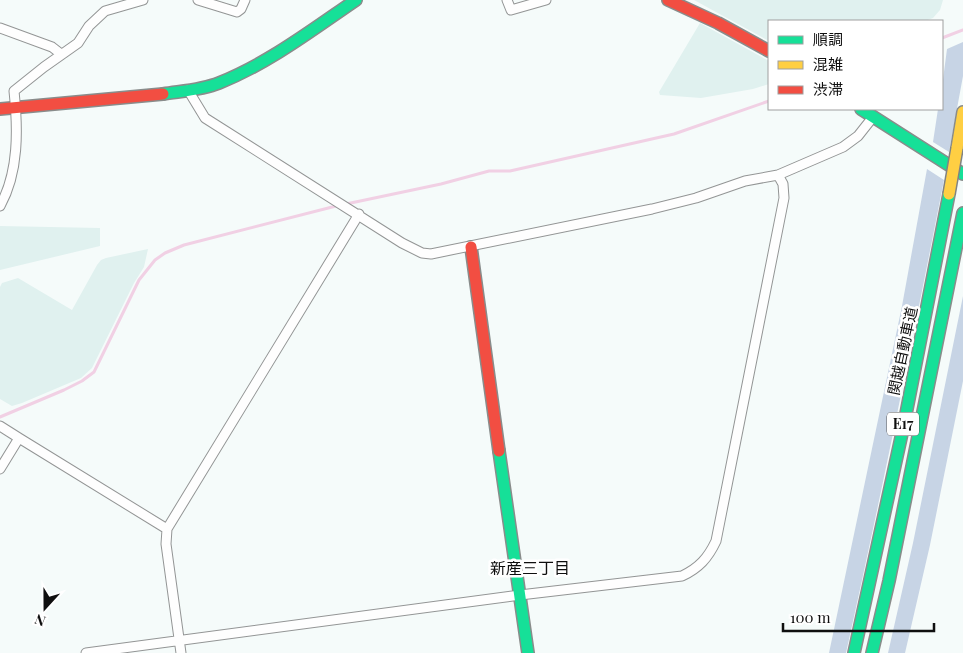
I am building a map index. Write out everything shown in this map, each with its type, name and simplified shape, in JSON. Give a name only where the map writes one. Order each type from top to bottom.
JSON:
[{"type":"main road","points":[[0,109],[157,95],[219,83],[275,55],[356,0]]},
{"type":"main road","points":[[668,0],[718,23],[768,50]]},
{"type":"main road","points":[[862,110],[963,174]]},
{"type":"main road","name":"関越自動車道","points":[[854,653],[926,316],[963,112]]},
{"type":"main road","name":"関越自動車道","points":[[872,653],[912,467],[963,213]]},
{"type":"main road","points":[[471,247],[528,653]]},
{"type":"street","points":[[105,0],[105,11]]},
{"type":"street","points":[[0,206],[12,173],[15,150],[16,108],[14,92],[61,54],[78,43],[89,26],[105,11],[143,0]]},
{"type":"street","points":[[198,0],[237,12],[241,9],[245,0]]},
{"type":"street","points":[[507,0],[511,10],[546,0]]},
{"type":"street","points":[[0,28],[52,47],[61,54]]},
{"type":"street","points":[[188,90],[205,118],[402,243],[422,253],[432,254],[652,209],[696,198],[745,181],[778,175],[843,147],[858,136],[873,117]]},
{"type":"street","points":[[86,653],[520,595],[682,576],[694,570],[710,554],[716,541],[782,211],[784,198],[783,184],[778,175]]},
{"type":"street","points":[[181,653],[166,544],[167,529],[359,214]]},
{"type":"street","points":[[0,426],[167,529]]},
{"type":"street","points":[[0,469],[19,438]]},
{"type":"shaded area","points":[[694,0],[943,0],[940,10],[933,18],[928,20],[768,20],[768,40]]},
{"type":"shaded area","points":[[700,23],[768,60],[768,84],[753,89],[701,98],[660,95],[659,92]]},
{"type":"shaded area","points":[[963,42],[963,76],[949,152],[933,142],[938,110],[943,110],[943,79],[947,49]]},
{"type":"shaded area","points":[[927,169],[944,180],[909,358],[846,653],[829,653],[902,306]]},
{"type":"shaded area","points":[[0,226],[100,228],[100,246],[0,270]]},
{"type":"shaded area","points":[[148,249],[144,267],[134,283],[92,368],[81,378],[22,403],[12,406],[0,399],[0,287],[2,283],[18,278],[72,310],[101,260]]},
{"type":"shaded area","points":[[963,296],[963,381],[930,545],[905,653],[888,653],[913,543]]},
{"type":"waterway","points":[[943,38],[963,30]]},
{"type":"waterway","points":[[346,204],[441,184],[489,171],[510,171],[674,134],[768,101]]},
{"type":"waterway","points":[[0,417],[64,390],[82,381],[94,372],[139,280],[155,260],[165,253],[184,245],[340,205]]},
{"type":"traffic: fast","points":[[163,94],[206,87],[237,75],[273,56],[356,0]]},
{"type":"traffic: fast","points":[[863,110],[963,174]]},
{"type":"traffic: fast","points":[[854,653],[904,424],[949,194]]},
{"type":"traffic: fast","points":[[872,653],[889,581],[963,213]]},
{"type":"traffic: fast","points":[[499,451],[528,653]]},
{"type":"traffic: slow","points":[[957,148],[963,112]]},
{"type":"traffic: slow","points":[[949,194],[957,148]]},
{"type":"traffic: jam","points":[[668,0],[718,23],[768,50]]},
{"type":"traffic: jam","points":[[0,109],[163,94]]},
{"type":"traffic: jam","points":[[471,247],[499,451]]},
{"type":"district","name":"新産三丁目","points":[[530,568]]}]
